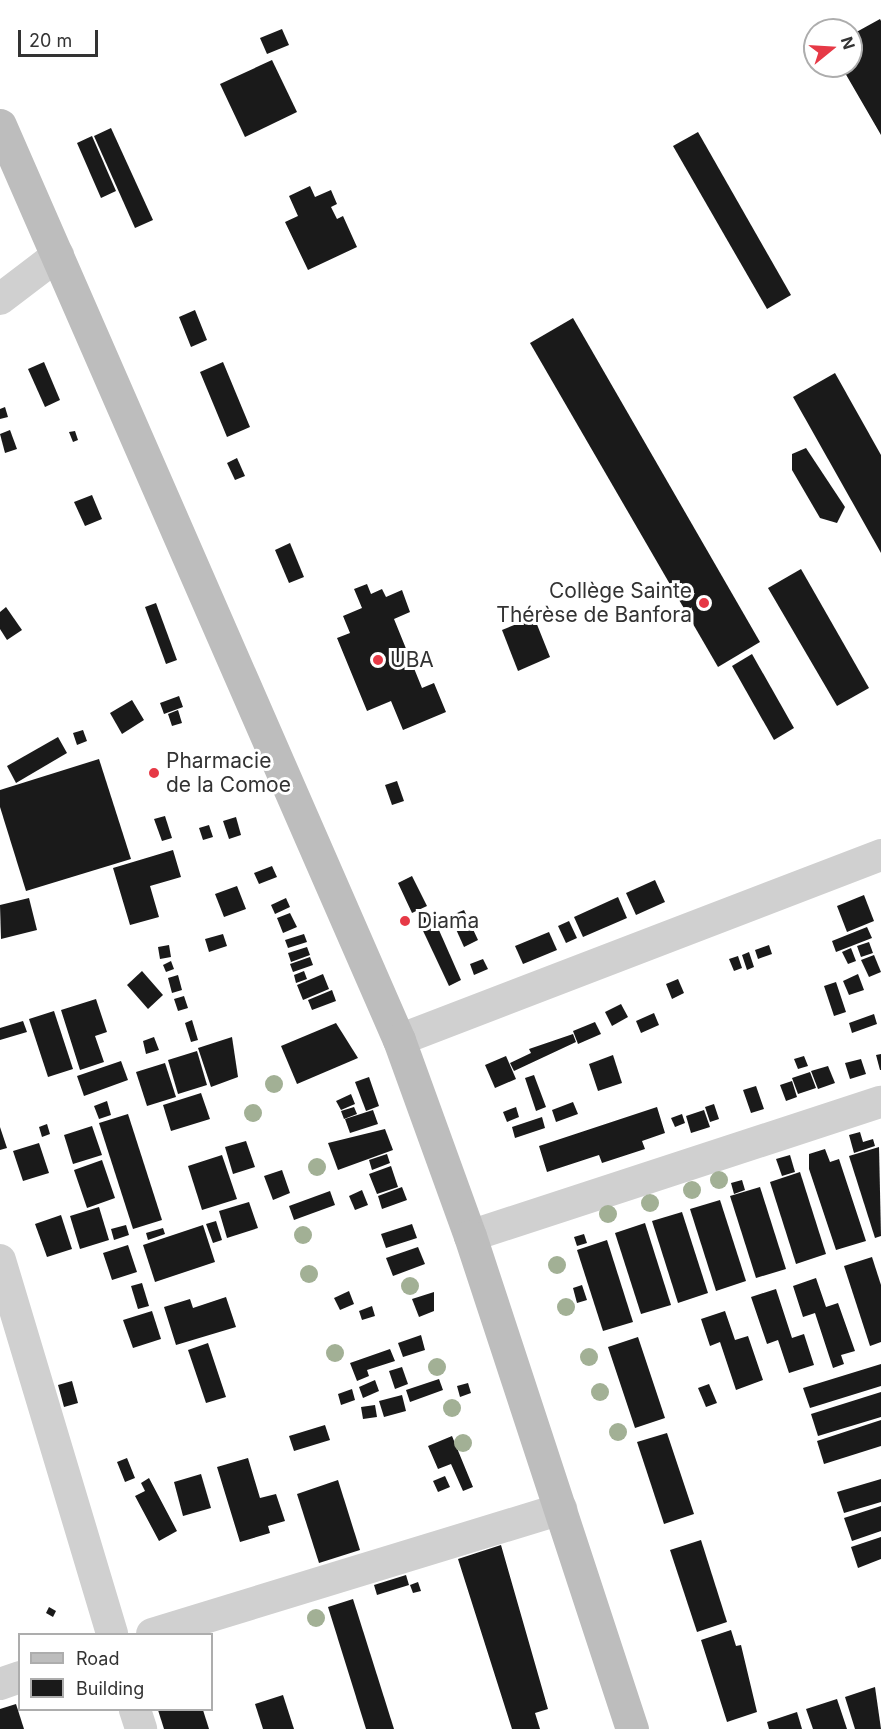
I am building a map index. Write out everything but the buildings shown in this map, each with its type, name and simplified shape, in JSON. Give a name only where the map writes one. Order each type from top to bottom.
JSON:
[{"type":"main road","points":[[0,125],[399,1040],[470,1236],[632,1729]]},
{"type":"street","points":[[0,299],[58,255]]},
{"type":"street","points":[[399,1040],[881,855]]},
{"type":"street","points":[[470,1236],[881,1102]]},
{"type":"street","points":[[0,1260],[8,1316],[111,1633]]},
{"type":"street","points":[[158,1633],[561,1509]]},
{"type":"street","points":[[0,1684],[18,1678]]},
{"type":"street","points":[[135,1711],[141,1729]]},
{"type":"place","name":"Collège Sainte Thérèse de Banfora","points":[[704,603]]},
{"type":"place","name":"UBA","points":[[378,660]]},
{"type":"place","name":"Pharmacie de la Comoe","points":[[154,773]]},
{"type":"place","name":"Diama","points":[[405,921]]}]
